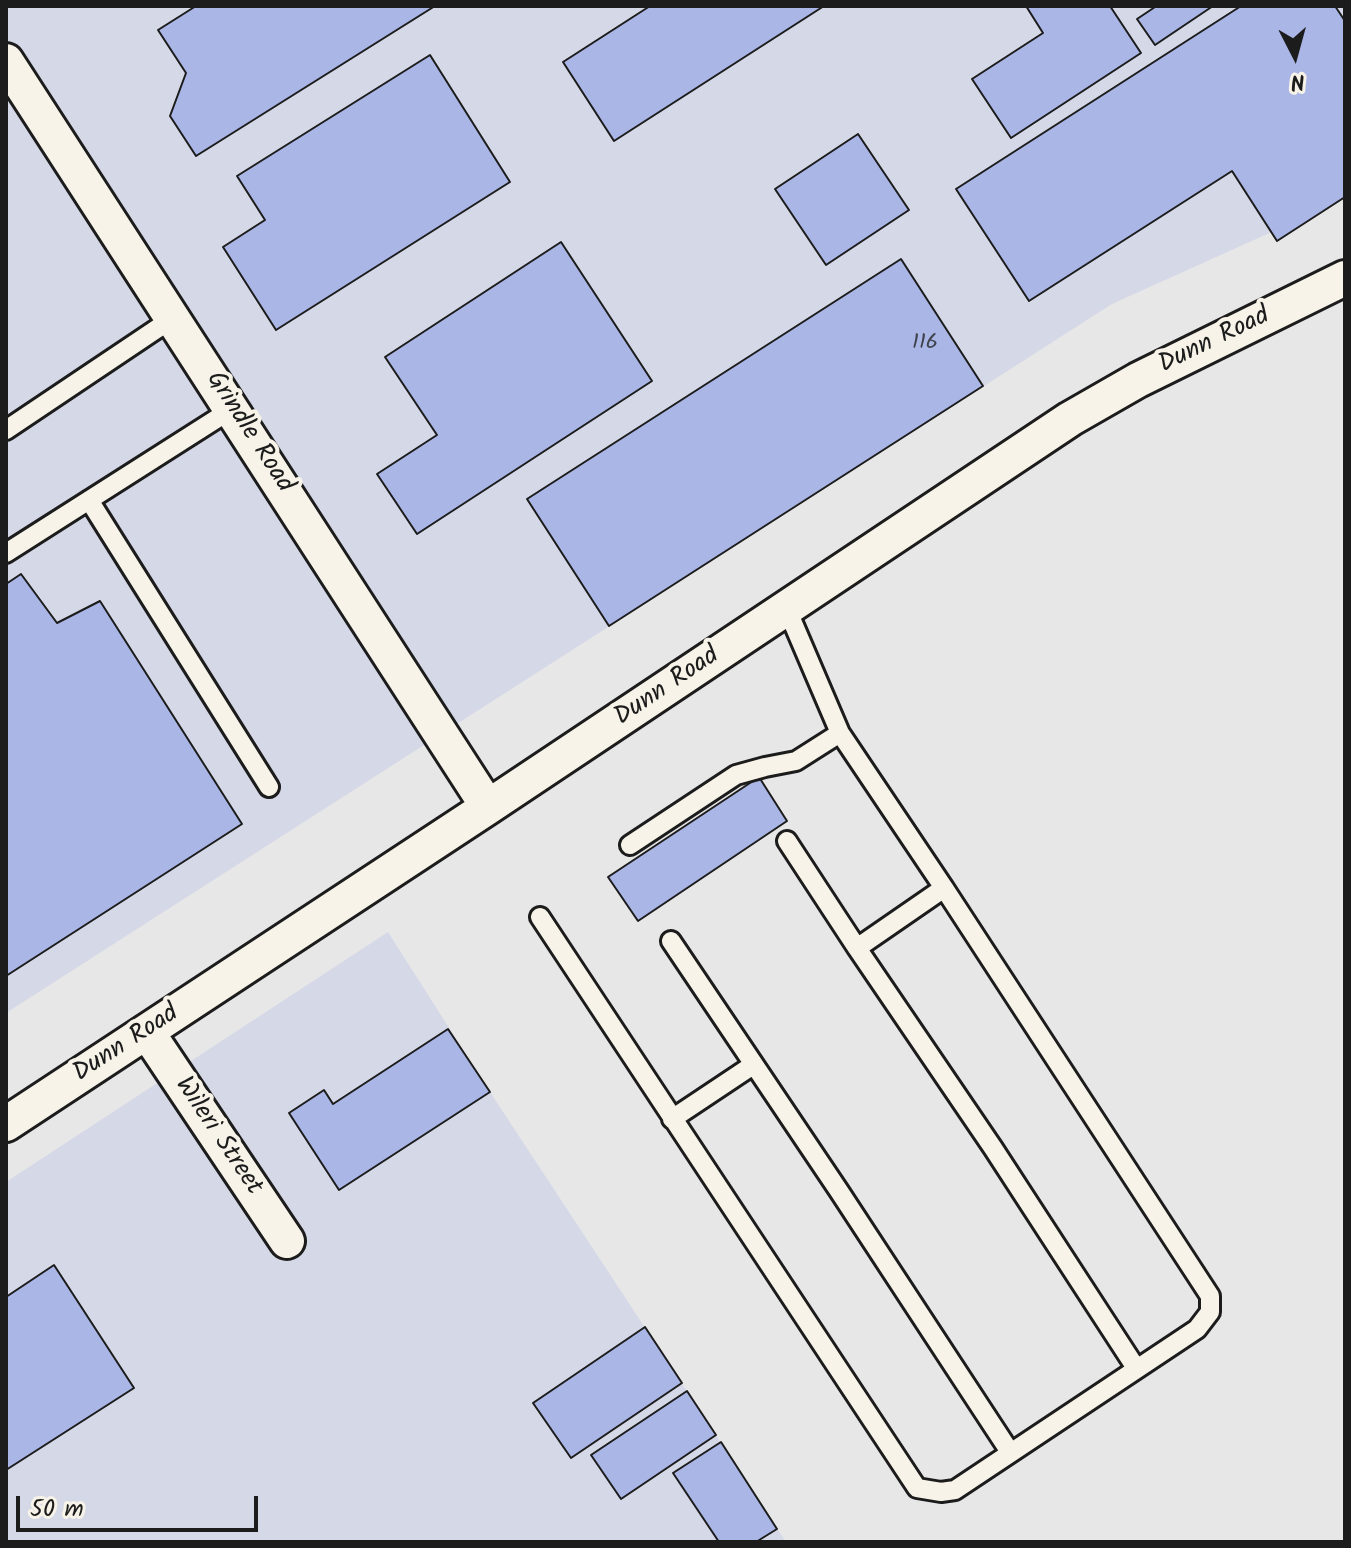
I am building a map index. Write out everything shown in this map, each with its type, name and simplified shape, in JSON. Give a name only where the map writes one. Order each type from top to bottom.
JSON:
[{"type":"street","name":"Grindle Road","points":[[6,61],[488,807]]},
{"type":"street","name":"Dunn Road","points":[[6,1124],[1070,419],[1152,373],[1345,278]]},
{"type":"street","name":"Wileri Street","points":[[147,1032],[287,1241]]},
{"type":"lane","points":[[6,430],[173,318]]},
{"type":"lane","points":[[6,553],[232,409]]},
{"type":"lane","points":[[89,500],[269,787]]},
{"type":"lane","points":[[540,917],[917,1488],[941,1492],[955,1490],[1197,1329],[1210,1312],[1210,1296],[840,733],[787,609]]},
{"type":"lane","points":[[630,845],[736,775],[796,761],[840,733]]},
{"type":"lane","points":[[787,841],[1136,1368]]},
{"type":"lane","points":[[857,948],[944,888]]},
{"type":"lane","points":[[671,941],[1010,1452]]},
{"type":"lane","points":[[672,1119],[753,1065]]},
{"type":"shaded area","points":[[6,6],[1345,6],[1345,199],[1112,304],[6,1013]]},
{"type":"shaded area","points":[[388,932],[786,1542],[6,1542],[6,1182]]},
{"type":"building","points":[[196,6],[435,6],[196,156],[170,116],[186,73],[158,30]]},
{"type":"building","points":[[650,6],[824,6],[614,141],[563,62]]},
{"type":"building","points":[[1026,6],[1110,6],[1141,53],[1011,138],[972,79],[1043,33]]},
{"type":"building","points":[[1154,6],[1213,6],[1155,45],[1137,19]]},
{"type":"building","points":[[1241,6],[1335,6],[1345,21],[1345,197],[1277,241],[1232,171],[1029,301],[956,189]]},
{"type":"building","points":[[430,55],[510,182],[276,330],[223,247],[265,220],[237,176]]},
{"type":"building","points":[[858,134],[909,210],[826,265],[775,189]]},
{"type":"building","points":[[561,242],[652,381],[417,534],[377,474],[437,435],[385,357]]},
{"type":"building","points":[[901,259],[983,386],[609,626],[527,499]]},
{"type":"building","points":[[21,574],[57,623],[100,601],[242,824],[6,976],[6,584]]},
{"type":"building","points":[[759,777],[787,821],[638,921],[608,877]]},
{"type":"building","points":[[448,1029],[490,1092],[339,1190],[289,1113],[324,1090],[333,1104]]},
{"type":"building","points":[[54,1265],[134,1388],[6,1470],[6,1297]]},
{"type":"building","points":[[645,1327],[682,1383],[571,1458],[533,1403]]},
{"type":"building","points":[[687,1391],[716,1435],[621,1499],[591,1455]]},
{"type":"building","points":[[721,1442],[777,1529],[756,1542],[719,1542],[673,1473]]}]
